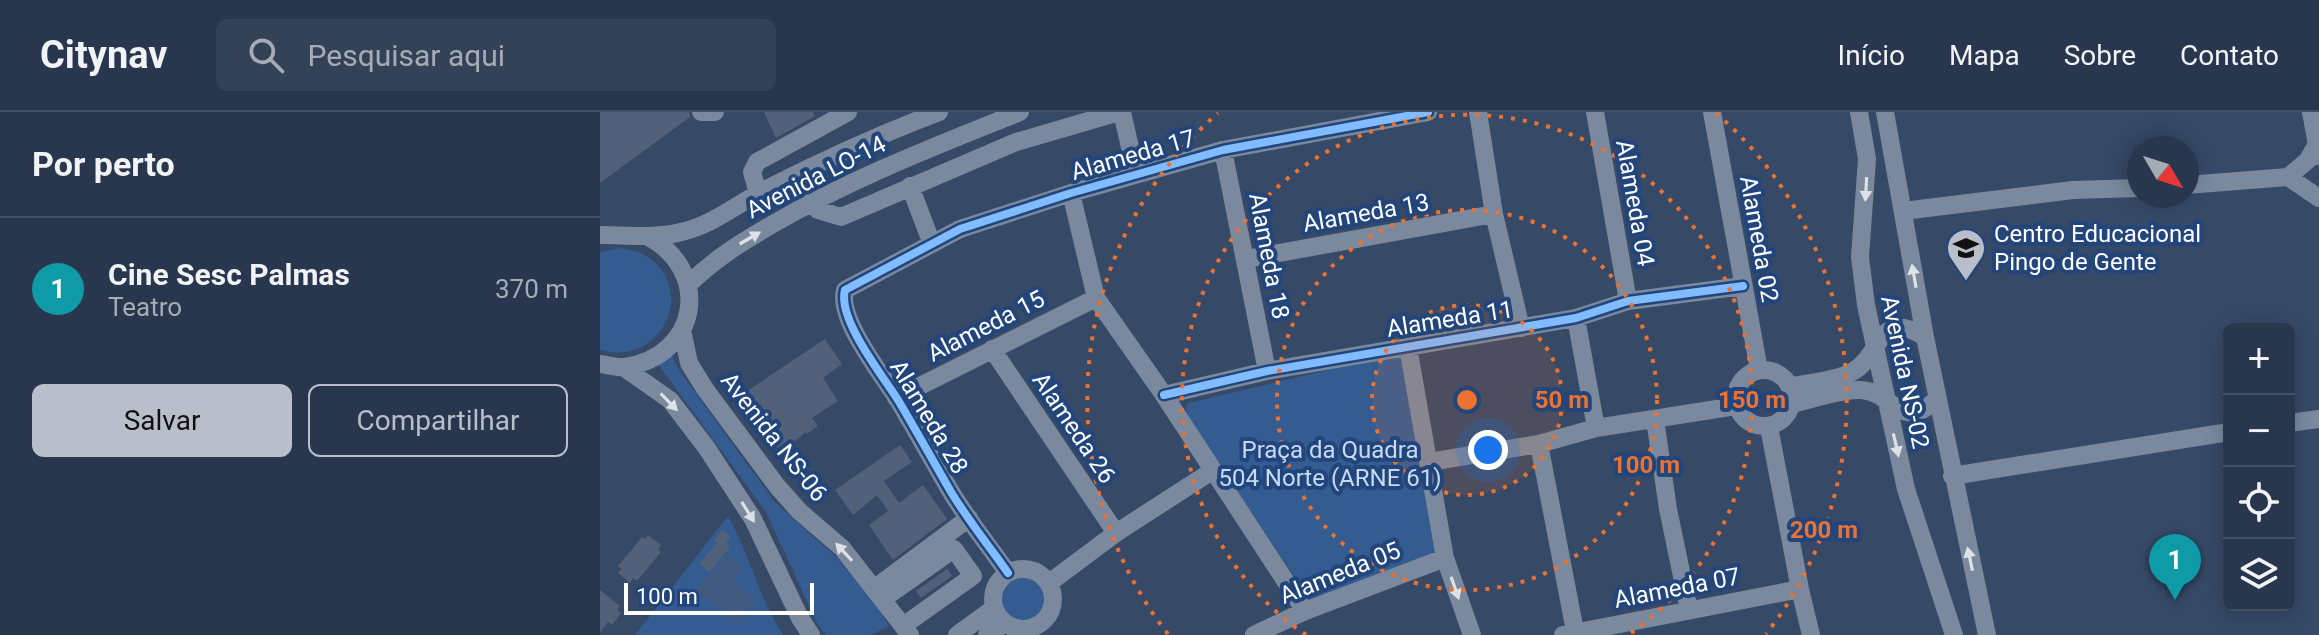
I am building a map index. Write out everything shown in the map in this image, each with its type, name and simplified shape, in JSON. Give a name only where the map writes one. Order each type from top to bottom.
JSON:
[{"type":"street","points":[[701,112],[714,112]]},
{"type":"street","points":[[758,193],[752,172],[757,162],[848,112]]},
{"type":"street","name":"Avenida LO-14","points":[[600,235],[647,236],[685,231],[712,221],[758,193],[874,136],[939,112]]},
{"type":"street","name":"Avenida LO-14","points":[[688,285],[721,256],[811,202],[891,164],[1020,112]]},
{"type":"street","points":[[811,202],[818,210],[841,217],[1016,142],[1121,112],[1136,174]]},
{"type":"street","name":"Alameda 17","points":[[862,279],[960,229],[1071,193],[1223,150],[1428,112]]},
{"type":"street","points":[[1478,112],[1494,214],[1521,328]]},
{"type":"street","name":"Alameda 04","points":[[1595,112],[1628,301]]},
{"type":"street","name":"Avenida NS-02","points":[[1859,112],[1867,159],[1860,257],[1875,345],[1906,489],[1954,635]]},
{"type":"street","name":"Avenida NS-02","points":[[1885,112],[1952,476],[1987,635]]},
{"type":"street","points":[[2199,184],[2288,177],[2318,150],[2311,112]]},
{"type":"street","name":"Alameda 02","points":[[1712,114],[1759,370]]},
{"type":"street","name":"Alameda 18","points":[[1223,150],[1267,371]]},
{"type":"street","points":[[2288,177],[2319,198]]},
{"type":"street","points":[[910,186],[932,244]]},
{"type":"street","points":[[1903,211],[2073,190],[2127,188]]},
{"type":"street","points":[[1071,193],[1096,298],[1164,395],[1305,611]]},
{"type":"street","name":"Alameda 13","points":[[1246,259],[1494,214]]},
{"type":"street","points":[[600,364],[623,367],[658,357],[682,330],[689,308],[688,285],[683,269],[674,255],[647,236]]},
{"type":"street","name":"Alameda 28","points":[[862,279],[845,290],[845,306],[873,364],[953,495],[1008,573]]},
{"type":"street","name":"Alameda 11","points":[[1164,395],[1267,371],[1576,318],[1628,301],[1743,286]]},
{"type":"street","name":"Alameda 15","points":[[896,398],[1096,298]]},
{"type":"street","points":[[1576,318],[1596,428]]},
{"type":"street","points":[[1791,396],[1852,372],[1864,362],[1885,333],[1895,328],[1911,329],[1925,337]]},
{"type":"street","name":"Avenida NS-06","points":[[682,330],[689,363],[740,438],[799,511],[842,548],[907,630]]},
{"type":"street","points":[[1408,347],[1445,558],[1472,635]]},
{"type":"street","name":"Alameda 26","points":[[992,349],[1116,533]]},
{"type":"street","points":[[623,367],[670,400],[706,447],[753,519],[811,635]]},
{"type":"street","points":[[1759,370],[1778,373],[1791,396],[1784,419],[1769,427],[1752,425],[1736,406],[1738,387],[1743,379],[1759,370]]},
{"type":"street","points":[[1791,396],[1858,390],[1872,392],[1900,411],[1913,413],[1926,409],[1937,399]]},
{"type":"street","points":[[1429,462],[1539,444],[1596,428],[1736,406]]},
{"type":"street","points":[[1655,419],[1668,509],[1689,610]]},
{"type":"street","points":[[2295,422],[2319,419]]},
{"type":"street","points":[[1769,427],[1811,635]]},
{"type":"street","points":[[1952,476],[2223,433]]},
{"type":"street","points":[[1539,444],[1569,633]]},
{"type":"street","points":[[1049,583],[1116,533],[1212,471]]},
{"type":"street","points":[[879,594],[969,518]]},
{"type":"street","points":[[879,594],[908,580],[954,549],[973,576],[907,630]]},
{"type":"street","name":"Alameda 05","points":[[1254,635],[1305,611],[1445,558]]},
{"type":"street","points":[[1028,569],[1037,572],[1049,583],[1053,602],[1042,630],[1021,629],[1000,615],[994,591],[1008,573],[1028,569]]},
{"type":"street","name":"Alameda 07","points":[[1569,633],[1632,628],[1689,610],[1800,589]]},
{"type":"street","points":[[957,635],[1000,615]]},
{"type":"street","points":[[987,635],[1000,615]]},
{"type":"green space","points":[[621,248],[645,255],[661,270],[669,287],[671,304],[666,322],[656,336],[641,347],[622,352],[600,350],[600,252]]},
{"type":"green space","name":"Praça da Quadra 504 Norte (ARNE 61)","points":[[1404,352],[1441,553],[1311,602],[1189,419],[1186,408],[1188,403]]},
{"type":"green space","points":[[670,353],[681,373],[774,501],[838,559],[877,606],[889,626],[871,635],[826,635],[817,623],[766,512],[658,364]]},
{"type":"green space","points":[[728,516],[783,635],[635,635]]},
{"type":"green space","points":[[1023,578],[1039,584],[1045,600],[1039,616],[1023,622],[1007,616],[1001,600],[1007,584]]},
{"type":"shaded area","points":[[726,554],[743,567],[733,581],[716,567]]},
{"type":"shaded area","points":[[714,568],[756,601],[738,624],[696,591]]},
{"type":"building","points":[[600,112],[689,112],[690,117],[600,183]]},
{"type":"building","points":[[764,112],[813,112],[815,116],[776,138]]},
{"type":"building","points":[[825,339],[842,364],[823,378],[838,401],[812,418],[818,426],[781,452],[741,395]]},
{"type":"building","points":[[900,445],[912,462],[884,481],[899,503],[923,485],[947,519],[893,560],[869,525],[888,511],[877,495],[853,515],[835,490]]},
{"type":"building","points":[[722,530],[731,537],[726,543],[730,547],[709,572],[700,563],[717,543],[714,540]]},
{"type":"building","points":[[648,535],[661,545],[658,549],[661,552],[637,581],[633,578],[630,583],[618,573],[622,569],[618,566],[642,537],[645,539]]},
{"type":"building","points":[[947,569],[952,576],[921,598],[916,591]]},
{"type":"building","points":[[600,590],[620,606],[617,610],[621,613],[612,625],[608,622],[600,632]]},
{"type":"cycle path","points":[[1008,573],[958,502],[863,347],[848,316],[845,290],[960,229],[1071,193],[1223,150],[1428,112]]},
{"type":"cycle path","points":[[1164,395],[1267,371],[1576,318],[1628,301],[1743,286]]},
{"type":"place","name":"Centro Educacional Pingo de Gente","points":[[1966,282]]},
{"type":"place","name":"Cine Sesc Palmas","points":[[2175,600]]}]
